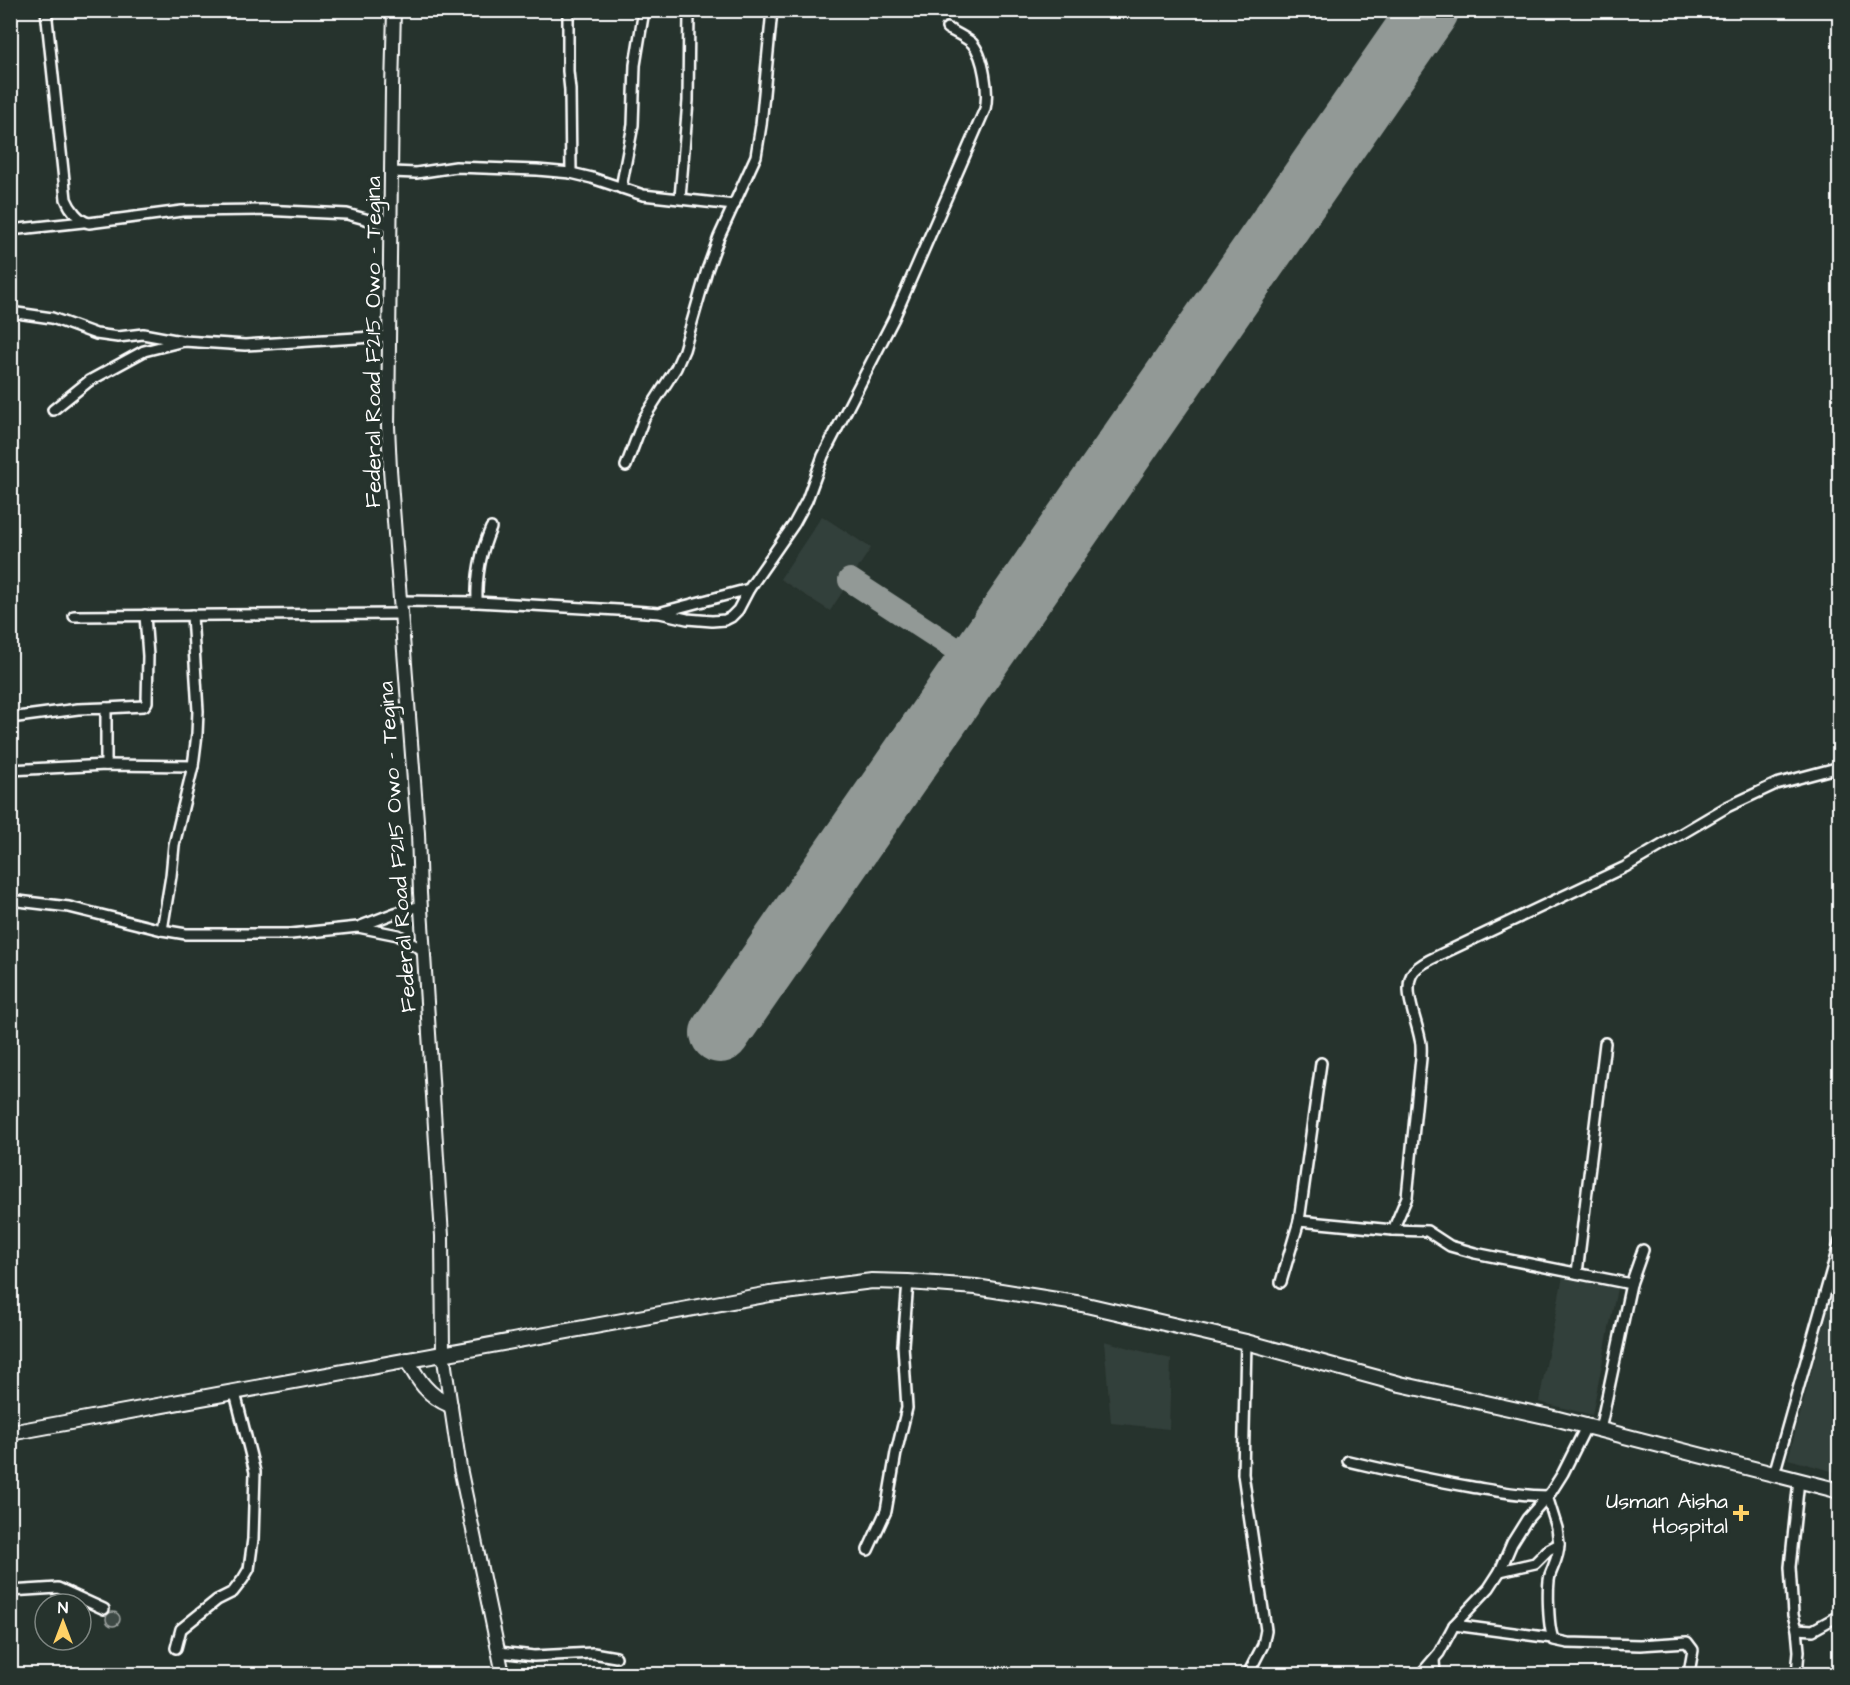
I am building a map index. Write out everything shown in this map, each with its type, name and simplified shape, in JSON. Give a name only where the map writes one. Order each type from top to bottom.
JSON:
[{"type":"highway","points":[[10,1433],[770,1294],[863,1282],[908,1282],[976,1287],[1082,1304],[1246,1342],[1400,1384],[1554,1418],[1839,1491]]},
{"type":"highway","points":[[407,1360],[428,1392],[450,1405]]},
{"type":"main road","name":"Federal Road F215 Owo - Tegina","points":[[394,10],[388,385],[389,458],[417,822],[442,1236],[443,1353],[459,1468],[503,1674]]},
{"type":"street","points":[[46,10],[66,199],[83,222]]},
{"type":"street","points":[[568,10],[567,71],[570,90],[571,173]]},
{"type":"street","points":[[621,188],[633,125],[635,65],[644,10]]},
{"type":"street","points":[[680,198],[688,102],[689,10]]},
{"type":"street","points":[[626,466],[644,418],[676,368],[684,350],[719,237],[756,156],[772,10]]},
{"type":"street","points":[[74,616],[192,615],[477,602],[660,613],[687,619],[725,620],[731,617],[738,610],[749,589],[794,524],[807,500],[823,456],[894,318],[986,109],[987,100],[979,55],[971,43],[946,28]]},
{"type":"street","points":[[392,172],[416,173],[456,167],[475,167],[571,173],[643,195],[734,205]]},
{"type":"street","points":[[10,230],[182,211],[262,210],[347,214],[391,226]]},
{"type":"street","points":[[10,312],[52,318],[96,334],[118,337],[143,334],[184,341],[245,345],[389,336]]},
{"type":"street","points":[[52,410],[89,381],[144,351],[184,341]]},
{"type":"street","points":[[477,602],[482,553],[491,528]]},
{"type":"street","points":[[660,613],[749,589]]},
{"type":"street","points":[[10,718],[78,709],[144,706],[147,702],[148,656],[145,615]]},
{"type":"street","points":[[162,930],[174,845],[193,766],[198,711],[192,615]]},
{"type":"street","points":[[106,708],[106,765]]},
{"type":"street","points":[[10,770],[106,765],[193,766]]},
{"type":"street","points":[[1393,1230],[1407,1197],[1421,1058],[1421,1041],[1409,994],[1410,978],[1415,970],[1426,962],[1625,867],[1726,807],[1776,784],[1839,767]]},
{"type":"street","points":[[10,900],[69,907],[186,934],[240,935],[358,927],[421,906]]},
{"type":"street","points":[[358,927],[398,935],[424,951]]},
{"type":"street","points":[[1577,1273],[1605,1043]]},
{"type":"street","points":[[1281,1282],[1299,1221],[1321,1063]]},
{"type":"street","points":[[1299,1221],[1427,1231],[1450,1246],[1475,1253],[1631,1284]]},
{"type":"street","points":[[1774,1474],[1839,1241]]},
{"type":"street","points":[[1421,1674],[1439,1653],[1454,1625],[1489,1588],[1522,1527],[1547,1496],[1593,1429],[1631,1284],[1643,1250]]},
{"type":"street","points":[[868,1550],[886,1511],[907,1408],[903,1345],[908,1282]]},
{"type":"street","points":[[1246,1342],[1243,1474],[1266,1630],[1263,1645],[1248,1674]]},
{"type":"street","points":[[176,1648],[181,1629],[217,1600],[232,1592],[249,1569],[253,1539],[255,1472],[235,1393]]},
{"type":"street","points":[[1348,1461],[1410,1476],[1501,1492],[1547,1496]]},
{"type":"street","points":[[1797,1674],[1799,1651],[1793,1615],[1790,1567],[1799,1480]]},
{"type":"street","points":[[1547,1496],[1557,1528],[1559,1544],[1548,1596],[1552,1638]]},
{"type":"street","points":[[1500,1571],[1535,1563],[1548,1550],[1559,1544]]},
{"type":"street","points":[[10,1591],[58,1588],[104,1609]]},
{"type":"street","points":[[1797,1629],[1813,1630],[1839,1615]]},
{"type":"street","points":[[1454,1625],[1552,1638],[1568,1643],[1640,1645],[1687,1642],[1693,1650],[1690,1666]]},
{"type":"street","points":[[499,1653],[534,1656],[593,1653],[616,1657]]},
{"type":"street","points":[[1434,1660],[1435,1674]]},
{"type":"shaded area","points":[[822,516],[871,548],[830,611],[780,579]]},
{"type":"shaded area","points":[[1563,1276],[1617,1288],[1592,1415],[1539,1402]]},
{"type":"shaded area","points":[[1833,1292],[1840,1294],[1839,1473],[1788,1459]]},
{"type":"shaded area","points":[[1104,1341],[1171,1359],[1169,1429],[1111,1423]]},
{"type":"shaded area","points":[[113,1612],[118,1614],[120,1619],[118,1624],[113,1626],[108,1624],[106,1619],[108,1614]]},
{"type":"taxiway","points":[[850,580],[977,663]]},
{"type":"runway","points":[[720,1033],[1429,10]]},
{"type":"place","name":"Usman Aisha Hospital","points":[[1741,1513]]}]
